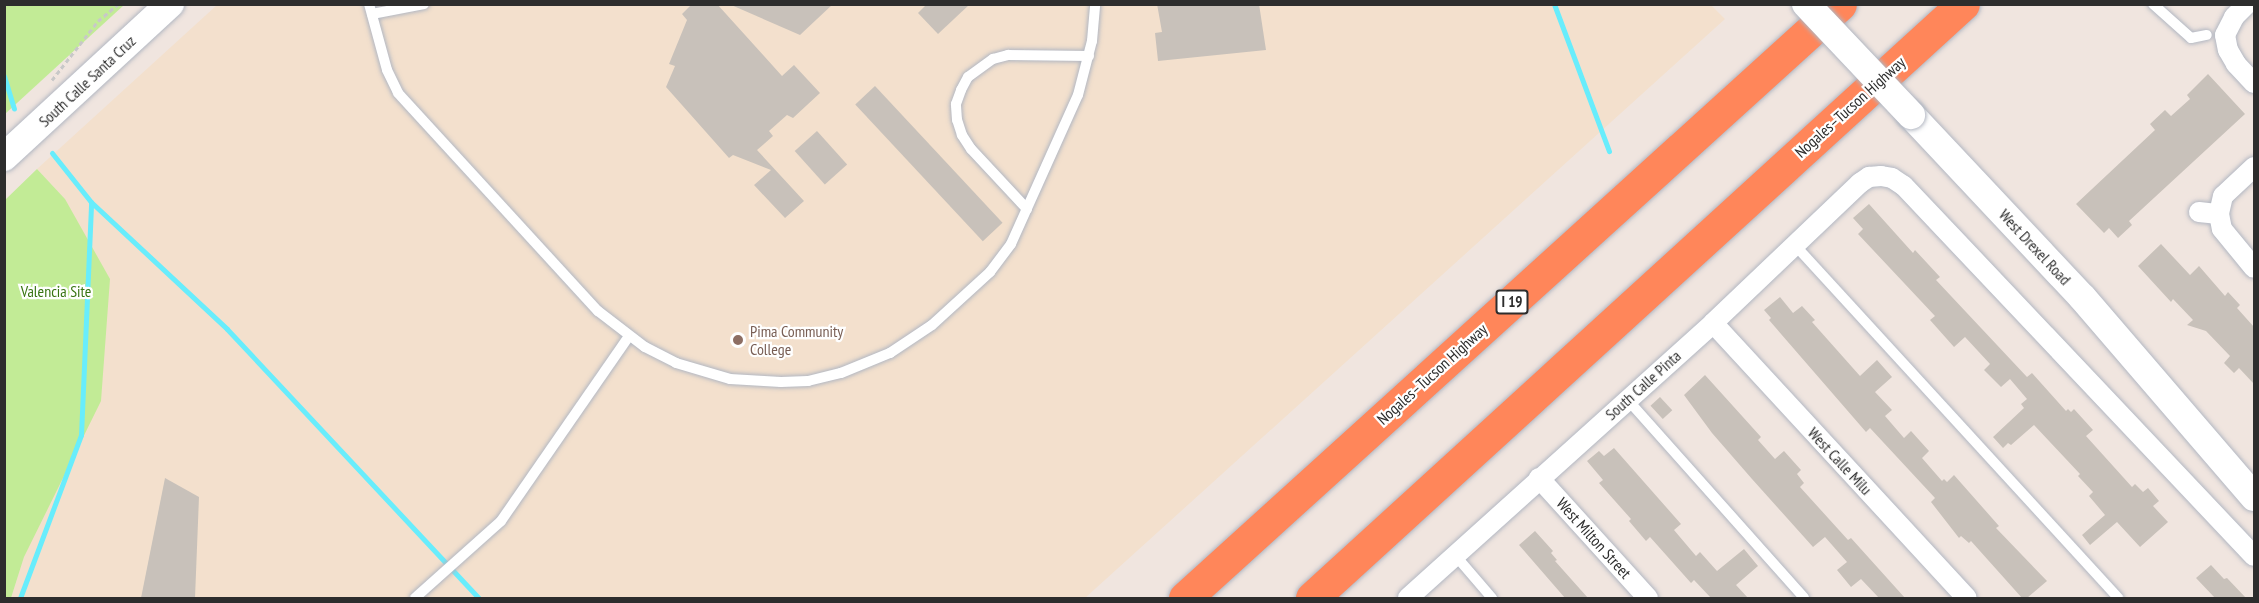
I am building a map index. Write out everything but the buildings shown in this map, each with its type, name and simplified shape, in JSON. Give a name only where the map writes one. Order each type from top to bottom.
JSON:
[{"type":"highway","name":"Nogales–Tucson Highway","points":[[1185,598],[1840,4]]},
{"type":"highway","name":"Nogales–Tucson Highway","points":[[1312,598],[1963,4]]},
{"type":"street","name":"South Calle Santa Cruz","points":[[4,157],[170,4]]},
{"type":"street","name":"West Drexel Road","points":[[1806,4],[2082,297],[2254,497]]},
{"type":"street","points":[[2247,4],[2216,35],[2236,64],[2254,83]]},
{"type":"street","points":[[2254,167],[2223,196],[2219,214],[2222,229],[2233,246],[2254,268]]},
{"type":"street","name":"South Calle Pinta","points":[[1408,598],[1713,322],[1860,183],[1869,177],[1881,176],[1904,186],[2254,556]]},
{"type":"street","points":[[2199,212],[2219,214]]},
{"type":"street","name":"West Calle Milu","points":[[1713,322],[1967,598]]},
{"type":"street","name":"West Milton Street","points":[[1539,478],[1648,598]]},
{"type":"lane","points":[[424,4],[371,9],[392,82],[405,103],[585,298],[629,336],[676,363],[730,379],[795,382],[841,373],[873,361],[905,344],[945,314],[977,285],[1001,258],[1027,209],[1078,95],[1089,56],[1095,4]]},
{"type":"lane","points":[[2153,4],[2191,38],[2216,35]]},
{"type":"lane","points":[[1027,209],[971,149],[962,135],[957,120],[956,104],[961,90],[969,77],[993,59],[1008,55],[1089,56]]},
{"type":"lane","points":[[1794,244],[2118,598]]},
{"type":"lane","points":[[415,598],[501,521],[629,336]]},
{"type":"lane","points":[[1627,399],[1804,598]]},
{"type":"lane","points":[[1455,555],[1492,598]]},
{"type":"path","points":[[51,82],[98,21],[118,4]]},
{"type":"shaded area","name":"Pima Community College","points":[[1710,4],[1725,19],[1085,598],[11,598],[24,557],[65,199],[37,169],[217,5]]},
{"type":"green space","points":[[5,4],[124,4],[124,5],[5,114]]},
{"type":"green space","name":"Valencia Site","points":[[37,169],[65,199],[110,279],[101,401],[24,557],[11,598],[5,598],[5,200]]},
{"type":"waterway","points":[[1554,4],[1609,151]]},
{"type":"waterway","points":[[4,76],[14,109]]},
{"type":"waterway","points":[[52,153],[91,202],[227,329],[479,598]]},
{"type":"waterway","points":[[20,598],[81,435],[91,202]]},
{"type":"place","name":"Pima Community College","points":[[738,340]]}]
